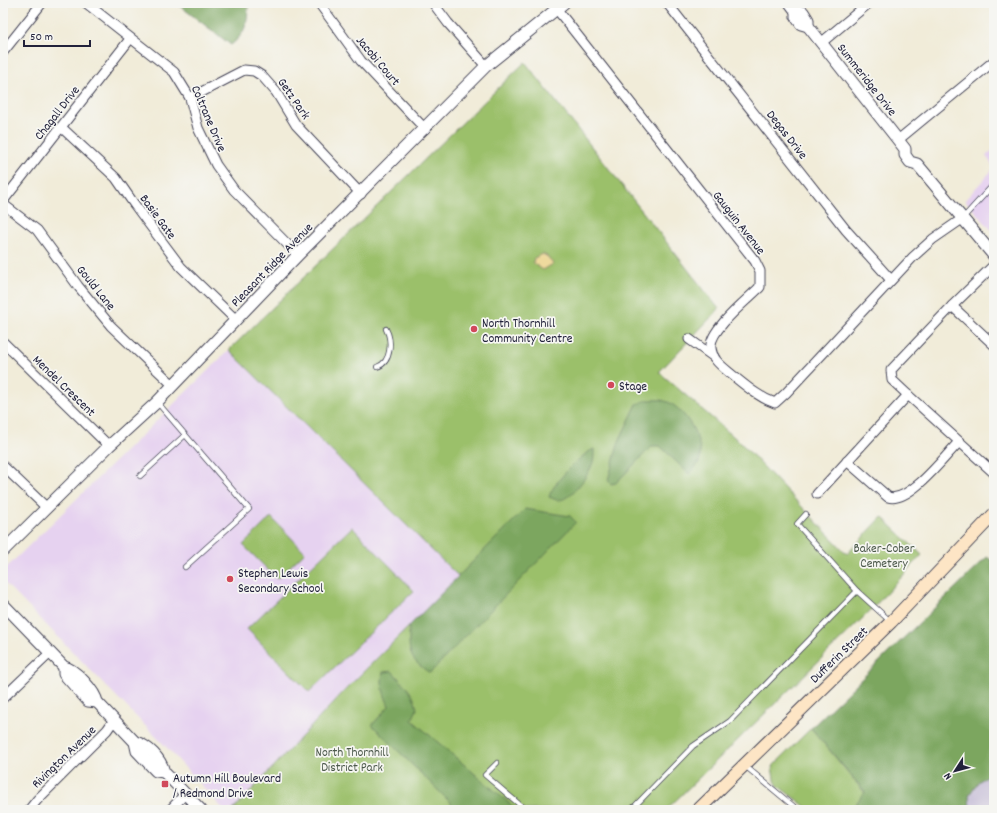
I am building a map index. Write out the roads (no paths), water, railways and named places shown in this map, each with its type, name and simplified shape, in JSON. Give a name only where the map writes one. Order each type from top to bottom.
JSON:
[{"type":"main road","name":"Dufferin Street","points":[[698,810],[891,622],[994,514]]},
{"type":"street","points":[[3,52],[42,3]]},
{"type":"street","name":"Coltrane Drive","points":[[86,3],[174,72],[190,98],[198,128],[216,165],[234,190],[298,255]]},
{"type":"street","name":"Jacobi Court","points":[[319,3],[361,61],[425,129]]},
{"type":"street","points":[[433,3],[448,24],[486,66]]},
{"type":"street","name":"Degas Drive","points":[[667,3],[846,230],[891,280]]},
{"type":"street","points":[[821,43],[868,3]]},
{"type":"street","name":"Pleasant Ridge Avenue","points":[[3,551],[109,446],[157,402],[298,255],[361,194],[486,66],[557,5]]},
{"type":"street","name":"Gauguin Avenue","points":[[557,5],[755,261],[760,271],[760,287],[717,330],[710,342],[710,349],[714,357]]},
{"type":"street","name":"Summeridge Drive","points":[[793,7],[796,17],[801,24],[808,26],[905,149],[905,155],[910,162],[917,164],[994,256]]},
{"type":"street","name":"Chagall Drive","points":[[3,203],[130,39]]},
{"type":"street","points":[[898,140],[994,61]]},
{"type":"street","name":"Getz Park","points":[[190,98],[244,70],[254,71],[262,76],[276,92],[296,125],[361,194]]},
{"type":"street","name":"Basie Gate","points":[[61,127],[116,178],[181,267],[236,320]]},
{"type":"street","name":"Gould Lane","points":[[3,203],[36,230],[78,286],[111,326],[173,385]]},
{"type":"street","points":[[689,339],[714,357],[747,387],[765,400],[775,403],[918,252],[962,219]]},
{"type":"street","points":[[994,265],[952,306],[891,370],[892,380],[994,473]]},
{"type":"street","points":[[952,306],[994,345]]},
{"type":"street","name":"Mendel Crescent","points":[[3,342],[109,446]]},
{"type":"street","points":[[817,494],[908,395]]},
{"type":"street","points":[[848,461],[888,497],[895,498],[913,490],[959,442]]},
{"type":"street","points":[[3,466],[46,508]]},
{"type":"street","points":[[3,604],[64,667],[64,674],[88,701],[97,702],[135,742],[137,751],[156,771],[164,772],[201,810]]},
{"type":"street","points":[[3,698],[50,653]]},
{"type":"street","name":"Rivington Avenue","points":[[29,810],[36,800],[107,730],[114,720]]},
{"type":"street","points":[[170,810],[185,794]]},
{"type":"lane","points":[[962,219],[994,184]]},
{"type":"lane","points":[[377,367],[385,363],[387,359],[391,341],[386,329]]},
{"type":"lane","points":[[157,402],[249,509],[185,567]]},
{"type":"lane","points":[[140,476],[185,435]]},
{"type":"lane","points":[[806,514],[796,524],[858,591],[891,622]]},
{"type":"lane","points":[[631,810],[693,746],[730,721],[858,591]]},
{"type":"lane","points":[[497,763],[485,775],[526,810]]},
{"type":"lane","points":[[743,765],[798,810]]},
{"type":"place","name":"North Thornhill Community Centre","points":[[474,329]]},
{"type":"place","name":"Stage","points":[[611,385]]},
{"type":"place","name":"Stephen Lewis Secondary School","points":[[230,579]]},
{"type":"place","name":"Autumn Hill Boulevard / Redmond Drive","points":[[165,784]]},
{"type":"park label","name":"Baker-Cober Cemetery","points":[[884,554]]},
{"type":"park label","name":"North Thornhill District Park","points":[[352,758]]}]
